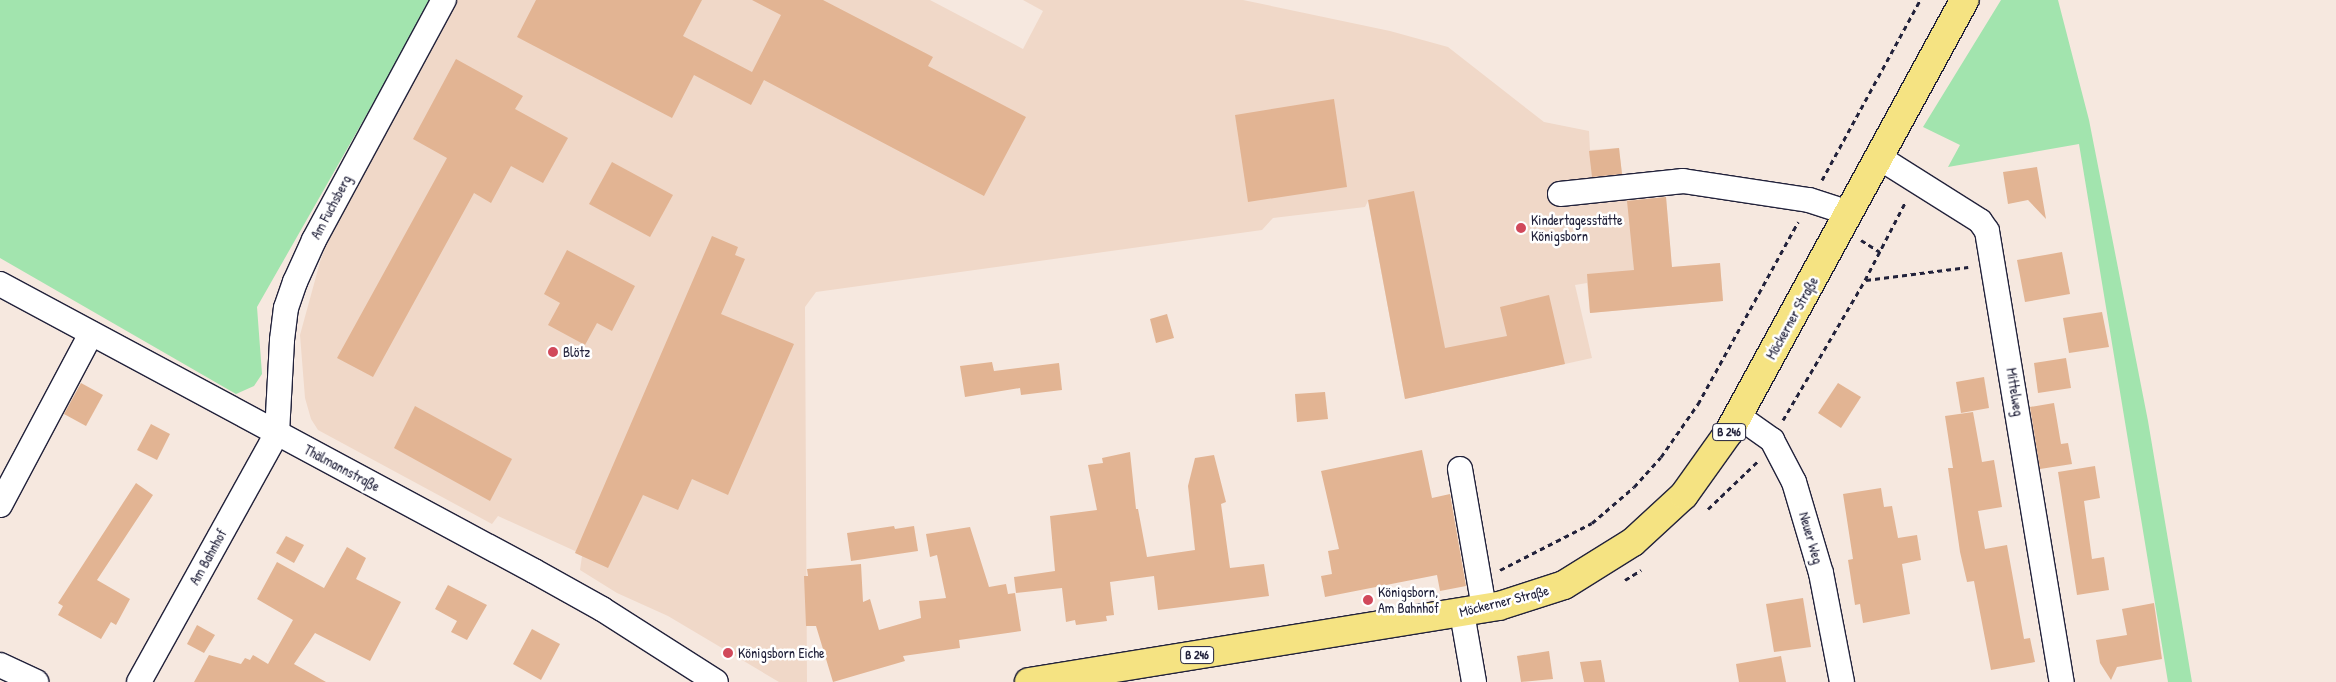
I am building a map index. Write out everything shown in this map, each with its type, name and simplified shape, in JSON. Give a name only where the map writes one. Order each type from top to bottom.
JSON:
[{"type":"main road","name":"Möckerner Straße","points":[[1029,682],[1473,611],[1532,597],[1564,584],[1633,542],[1696,480],[1738,416],[1966,0]]},
{"type":"street","name":"Am Fuchsberg","points":[[278,433],[282,340],[286,308],[295,282],[314,240],[444,0]]},
{"type":"street","name":"Mittelweg","points":[[1880,158],[1984,225],[1994,264],[2062,682]]},
{"type":"street","points":[[1560,194],[1683,181],[1809,200],[1849,213]]},
{"type":"street","name":"Thälmannstraße","points":[[0,284],[585,600],[716,682]]},
{"type":"street","points":[[0,505],[91,334]]},
{"type":"street","name":"Neuer Weg","points":[[1738,416],[1772,440],[1794,482],[1816,551],[1842,682]]},
{"type":"street","name":"Am Bahnhof","points":[[140,682],[278,433]]},
{"type":"street","points":[[1460,469],[1481,578],[1473,611],[1474,682]]},
{"type":"street","points":[[680,660],[688,682]]},
{"type":"street","points":[[2,662],[36,682]]},
{"type":"path","points":[[1481,578],[1592,523],[1634,487],[1661,457],[1702,397],[1920,0]]},
{"type":"path","points":[[1702,515],[1766,453],[1865,280],[1916,180]]},
{"type":"path","points":[[1865,280],[1994,264]]},
{"type":"path","points":[[1617,584],[1646,567]]},
{"type":"shaded area","name":"Blötz","points":[[456,0],[930,0],[1023,49],[1043,11],[1023,0],[1243,0],[1390,31],[1448,47],[1544,122],[1589,131],[1590,150],[1619,148],[1622,174],[1630,200],[1666,197],[1671,256],[1661,257],[1662,268],[1720,263],[1723,301],[1590,313],[1587,283],[1575,285],[1592,358],[1405,399],[1368,201],[1365,207],[1273,218],[1262,230],[816,292],[805,307],[807,682],[779,682],[668,616],[617,593],[580,570],[582,556],[575,551],[498,516],[492,524],[318,430],[311,419],[305,398],[300,335],[330,233]]},
{"type":"green space","points":[[0,0],[432,0],[257,307],[262,374],[254,386],[236,394],[0,258]]},
{"type":"green space","points":[[2001,0],[2058,0],[2089,120],[2148,421],[2192,682],[2168,682],[2079,144],[1948,167],[1960,145],[1923,127]]},
{"type":"building","points":[[536,0],[702,0],[683,36],[752,72],[781,15],[752,0],[823,0],[933,57],[928,66],[1026,117],[984,196],[764,80],[751,105],[694,75],[672,118],[517,37]]},
{"type":"building","points":[[456,59],[523,96],[515,109],[568,138],[543,183],[511,166],[491,203],[474,193],[373,377],[337,358],[447,158],[413,139]]},
{"type":"building","points":[[1334,99],[1347,187],[1248,202],[1235,115]]},
{"type":"building","points":[[1619,148],[1622,174],[1592,177],[1589,151]]},
{"type":"building","points":[[612,162],[673,195],[650,237],[589,204]]},
{"type":"building","points":[[2037,167],[2046,219],[2028,200],[2008,204],[2003,172]]},
{"type":"building","points":[[1414,191],[1445,348],[1507,336],[1500,307],[1549,295],[1565,364],[1405,399],[1368,200]]},
{"type":"building","points":[[1666,197],[1672,267],[1720,263],[1723,301],[1590,313],[1587,274],[1634,270],[1627,201]]},
{"type":"building","points":[[712,236],[738,247],[735,255],[745,259],[721,314],[794,344],[728,495],[692,479],[678,510],[643,495],[608,568],[575,553]]},
{"type":"building","points":[[567,250],[635,286],[612,331],[597,323],[585,345],[548,325],[560,303],[544,294]]},
{"type":"building","points":[[2062,252],[2070,294],[2025,302],[2017,260]]},
{"type":"building","points":[[2102,312],[2109,347],[2069,353],[2063,318]]},
{"type":"building","points":[[1167,314],[1174,338],[1156,343],[1150,319]]},
{"type":"building","points":[[2066,358],[2071,388],[2038,393],[2034,363]]},
{"type":"building","points":[[992,362],[994,371],[1059,363],[1062,390],[1021,395],[1020,388],[965,397],[960,366]]},
{"type":"building","points":[[1984,377],[1989,408],[1961,413],[1956,382]]},
{"type":"building","points":[[81,383],[103,395],[86,426],[64,414]]},
{"type":"building","points":[[1838,383],[1861,397],[1841,428],[1818,413]]},
{"type":"building","points":[[1325,392],[1328,419],[1297,422],[1295,394]]},
{"type":"building","points":[[2054,403],[2061,444],[2068,443],[2072,464],[2040,469],[2030,407]]},
{"type":"building","points":[[415,406],[512,459],[490,501],[394,448]]},
{"type":"building","points":[[1973,412],[1982,462],[1994,460],[2002,507],[1978,511],[1985,549],[2007,545],[2024,639],[2030,638],[2035,662],[1991,670],[1974,581],[1967,582],[1960,552],[1948,468],[1953,468],[1945,416]]},
{"type":"building","points":[[151,424],[170,434],[157,460],[137,450]]},
{"type":"building","points":[[1422,450],[1432,498],[1450,494],[1466,586],[1440,591],[1437,575],[1325,597],[1321,576],[1332,574],[1328,551],[1339,549],[1321,471]]},
{"type":"building","points":[[1130,452],[1136,509],[1138,509],[1147,557],[1195,550],[1188,486],[1195,458],[1214,455],[1226,502],[1221,504],[1230,568],[1264,564],[1269,596],[1158,610],[1154,576],[1110,582],[1114,615],[1106,616],[1107,621],[1076,625],[1075,620],[1066,622],[1062,588],[1016,593],[1014,577],[1055,571],[1050,516],[1097,510],[1088,465],[1103,463],[1102,458]]},
{"type":"building","points":[[2095,466],[2100,498],[2084,501],[2092,559],[2104,557],[2109,590],[2077,595],[2058,472]]},
{"type":"building","points":[[136,483],[153,495],[97,580],[130,599],[116,625],[111,622],[101,639],[58,615],[63,606],[58,603]]},
{"type":"building","points":[[1881,488],[1884,507],[1892,506],[1898,538],[1917,535],[1921,560],[1902,564],[1910,614],[1863,623],[1860,604],[1855,605],[1848,560],[1853,559],[1843,494]]},
{"type":"building","points":[[894,526],[895,529],[914,526],[918,551],[851,561],[847,533]]},
{"type":"building","points":[[970,527],[989,587],[1006,584],[1008,594],[1015,593],[1021,631],[959,640],[960,648],[903,656],[905,661],[833,682],[816,626],[806,626],[804,576],[808,576],[807,569],[861,564],[863,602],[870,599],[879,630],[921,618],[919,601],[946,598],[937,555],[930,557],[926,534]]},
{"type":"building","points":[[286,536],[304,545],[294,563],[276,553]]},
{"type":"building","points":[[347,547],[366,558],[356,579],[401,602],[370,661],[315,633],[294,664],[326,682],[194,682],[209,655],[241,664],[245,658],[250,660],[253,655],[268,664],[293,620],[257,599],[277,562],[324,588]]},
{"type":"building","points":[[448,585],[487,605],[467,640],[451,632],[457,621],[435,609]]},
{"type":"building","points":[[1803,598],[1811,647],[1774,652],[1766,604]]},
{"type":"building","points":[[2154,603],[2162,659],[2117,667],[2111,680],[2100,663],[2096,640],[2127,635],[2122,609]]},
{"type":"building","points":[[197,625],[215,635],[204,653],[187,644]]},
{"type":"building","points":[[532,629],[560,644],[541,680],[513,664]]},
{"type":"building","points":[[1549,651],[1553,679],[1521,682],[1517,656]]},
{"type":"building","points":[[1781,656],[1786,682],[1739,682],[1736,664]]},
{"type":"building","points":[[1601,660],[1605,682],[1584,682],[1580,662]]},
{"type":"place","name":"Kindertagesstätte Königsborn","points":[[1521,228]]},
{"type":"place","name":"Blötz","points":[[553,352]]},
{"type":"place","name":"Königsborn, Am Bahnhof","points":[[1368,600]]},
{"type":"place","name":"Königsborn Eiche","points":[[728,653]]}]
